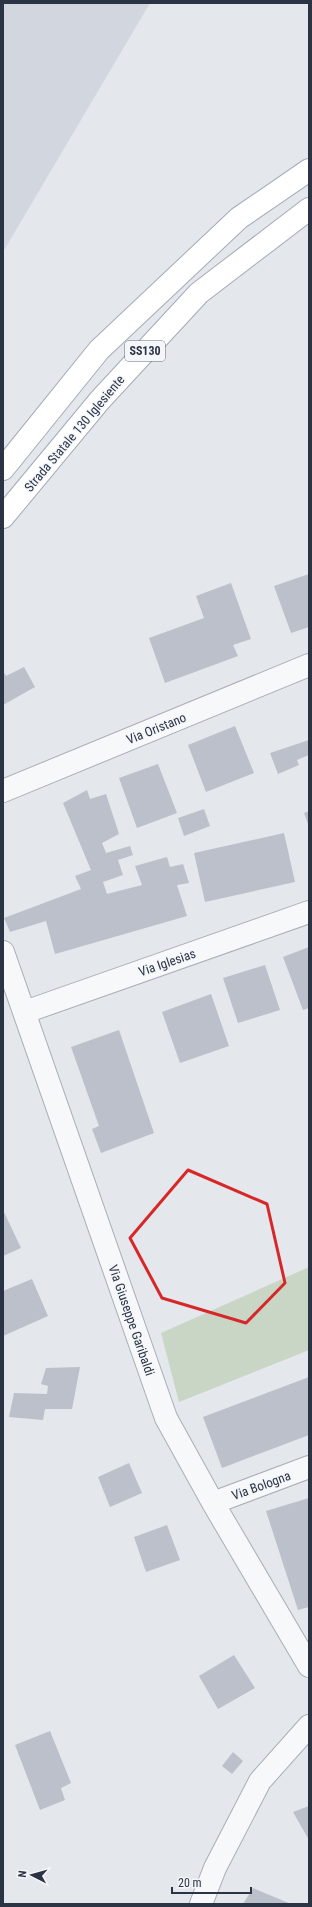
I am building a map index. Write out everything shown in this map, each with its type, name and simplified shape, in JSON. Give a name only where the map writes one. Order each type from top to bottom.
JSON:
[{"type":"main road","name":"SS130","points":[[3,469],[99,350],[239,218],[309,170]]},
{"type":"main road","name":"Strada Statale 130 Iglesiente","points":[[3,517],[100,400],[199,293],[309,209]]},
{"type":"street","name":"Via Oristano","points":[[3,791],[309,665]]},
{"type":"street","name":"Via Iglesias","points":[[24,1012],[309,912]]},
{"type":"street","name":"Via Giuseppe Garibaldi","points":[[3,952],[166,1418],[213,1503],[309,1666]]},
{"type":"street","name":"Via Bologna","points":[[213,1503],[309,1467]]},
{"type":"street","points":[[201,1904],[215,1868],[260,1780],[309,1726]]},
{"type":"highlighted area","points":[[188,1170],[267,1204],[285,1283],[246,1323],[162,1298],[130,1238]]},
{"type":"shaded area","points":[[3,3],[150,3],[3,252]]},
{"type":"green space","points":[[309,1267],[309,1350],[179,1402],[161,1333]]},
{"type":"building","points":[[309,574],[309,627],[291,633],[274,586]]},
{"type":"building","points":[[231,583],[251,639],[233,645],[238,656],[165,683],[149,638],[204,618],[196,596]]},
{"type":"building","points":[[24,667],[35,687],[3,705],[3,671],[6,676]]},
{"type":"building","points":[[235,726],[254,773],[206,792],[188,745]]},
{"type":"building","points":[[309,740],[309,755],[297,760],[299,765],[278,774],[270,753]]},
{"type":"building","points":[[158,764],[177,813],[137,828],[119,778]]},
{"type":"building","points":[[87,790],[90,799],[106,794],[119,834],[102,843],[106,853],[130,846],[133,855],[118,860],[123,875],[103,882],[107,894],[142,885],[135,866],[167,857],[170,867],[183,864],[189,883],[177,885],[187,916],[55,954],[46,921],[10,932],[4,918],[81,889],[75,876],[91,870],[63,803]]},
{"type":"building","points":[[204,809],[210,826],[184,836],[178,818]]},
{"type":"building","points":[[309,811],[309,827],[304,813]]},
{"type":"building","points":[[284,833],[295,882],[205,902],[194,853]]},
{"type":"building","points":[[309,947],[309,1008],[303,1010],[283,957]]},
{"type":"building","points":[[265,965],[280,1010],[238,1023],[223,978]]},
{"type":"building","points":[[211,994],[229,1046],[180,1063],[162,1012]]},
{"type":"building","points":[[119,1030],[154,1133],[101,1153],[92,1129],[99,1126],[71,1047]]},
{"type":"building","points":[[3,1210],[21,1248],[3,1256]]},
{"type":"building","points":[[32,1279],[48,1316],[3,1336],[3,1291]]},
{"type":"building","points":[[80,1367],[72,1409],[45,1409],[43,1420],[9,1417],[14,1393],[47,1394],[48,1386],[41,1384],[46,1368]]},
{"type":"building","points":[[309,1377],[309,1435],[222,1468],[203,1417]]},
{"type":"building","points":[[129,1463],[142,1493],[110,1507],[98,1477]]},
{"type":"building","points":[[309,1498],[309,1607],[298,1610],[266,1511]]},
{"type":"building","points":[[167,1525],[180,1560],[146,1572],[134,1537]]},
{"type":"building","points":[[234,1655],[255,1688],[218,1709],[199,1676]]},
{"type":"building","points":[[50,1731],[71,1783],[61,1788],[65,1800],[40,1810],[15,1745]]},
{"type":"building","points":[[233,1752],[243,1761],[232,1774],[222,1766]]},
{"type":"building","points":[[309,1806],[309,1840],[293,1812]]},
{"type":"building","points":[[253,1888],[291,1904],[243,1904]]}]
